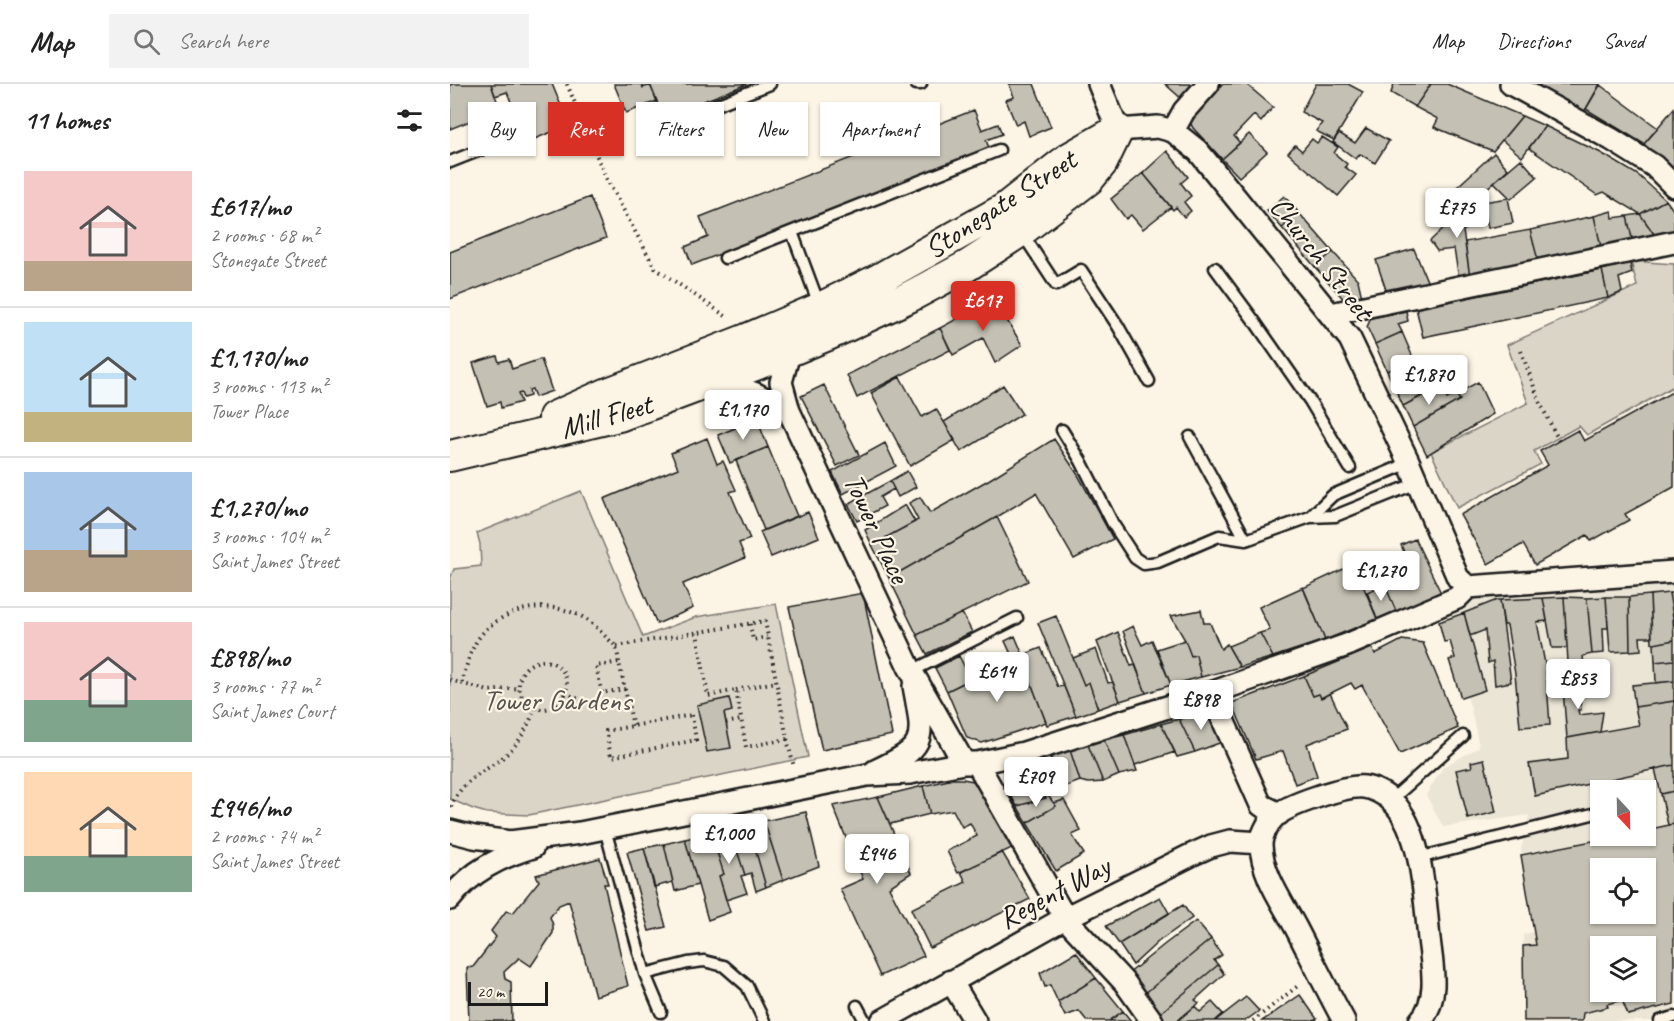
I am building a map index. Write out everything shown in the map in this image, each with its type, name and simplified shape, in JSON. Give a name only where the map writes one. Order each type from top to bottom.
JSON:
[{"type":"street","points":[[1099,84],[1118,130],[1158,127],[1173,131],[1184,111],[1208,84]]},
{"type":"street","points":[[1511,84],[1611,139],[1654,166],[1674,186]]},
{"type":"street","name":"Stonegate Street","points":[[752,352],[811,312],[1012,220],[1089,179],[1102,163],[1118,130]]},
{"type":"street","name":"Church Street","points":[[1173,131],[1198,151],[1350,339],[1409,463],[1458,578],[1467,586]]},
{"type":"street","name":"Stonegate Street","points":[[464,453],[608,393],[752,352],[789,351],[828,335],[909,297],[967,266],[1012,220]]},
{"type":"street","points":[[1331,314],[1674,242]]},
{"type":"street","name":"Tower Place","points":[[811,312],[789,351],[781,382],[789,411],[912,670],[1065,918],[1125,983],[1152,1021]]},
{"type":"street","name":"Mill Fleet","points":[[464,453],[620,416],[710,381],[752,352]]},
{"type":"street","points":[[710,381],[746,390],[789,411]]},
{"type":"street","points":[[450,831],[510,842],[580,833],[867,775],[910,773],[1024,753],[1211,693],[1347,645],[1457,598],[1467,586],[1674,572]]},
{"type":"street","name":"Tower Place","points":[[867,775],[899,760],[915,748],[920,737],[921,725],[912,670]]},
{"type":"street","points":[[1211,693],[1261,805],[1279,814]]},
{"type":"street","points":[[1344,1021],[1267,873],[1261,843],[1267,826],[1279,814],[1308,801],[1351,788],[1363,787],[1391,800],[1406,822],[1418,858],[1434,989],[1427,1017]]},
{"type":"street","points":[[450,899],[482,868],[496,860],[580,833]]},
{"type":"street","name":"Regent Way","points":[[880,1021],[1065,918],[1211,846],[1230,841],[1261,843]]},
{"type":"street","points":[[951,981],[975,1021]]},
{"type":"lane","points":[[724,102],[770,84]]},
{"type":"lane","points":[[916,84],[921,84]]},
{"type":"lane","points":[[725,258],[999,150]]},
{"type":"lane","points":[[450,162],[468,155]]},
{"type":"lane","points":[[1012,220],[1056,285],[1081,270],[1118,326],[1149,381]]},
{"type":"lane","points":[[792,232],[811,312]]},
{"type":"lane","points":[[1215,268],[1310,401],[1350,468]]},
{"type":"lane","points":[[1062,430],[1081,461],[1113,524],[1135,558],[1144,564],[1158,562],[1219,537],[1246,540],[1310,517],[1335,516],[1417,483]]},
{"type":"lane","points":[[1190,437],[1246,540]]},
{"type":"lane","points":[[1310,517],[1333,495],[1409,463]]},
{"type":"lane","points":[[912,670],[1017,618]]},
{"type":"lane","points":[[1391,800],[1463,736]]},
{"type":"lane","points":[[1418,858],[1590,815]]},
{"type":"lane","points":[[605,829],[645,974],[661,1012]]},
{"type":"lane","points":[[645,974],[704,961],[724,966],[747,986],[765,1021]]},
{"type":"lane","points":[[857,1006],[880,1021]]},
{"type":"lane","points":[[1660,1021],[1674,1017]]},
{"type":"path","points":[[567,84],[605,176],[655,268],[742,327],[752,352]]},
{"type":"path","points":[[1521,351],[1540,403],[1559,441]]},
{"type":"path","points":[[462,683],[468,661],[478,640],[495,622],[520,610],[548,606],[577,614],[617,646],[633,726]]},
{"type":"path","points":[[617,646],[765,621],[787,739],[746,747],[736,690]]},
{"type":"path","points":[[750,624],[753,640],[767,637]]},
{"type":"path","points":[[697,633],[709,702]]},
{"type":"path","points":[[534,662],[550,662],[557,665],[566,677],[565,693],[562,699],[550,708],[536,708],[525,700],[519,688],[522,672],[534,662]]},
{"type":"path","points":[[620,662],[596,666],[602,693],[625,689]]},
{"type":"path","points":[[450,680],[488,691],[519,688]]},
{"type":"path","points":[[708,696],[776,682]]},
{"type":"path","points":[[565,693],[590,704],[628,705]]},
{"type":"path","points":[[450,810],[461,788],[513,747],[527,728],[536,708]]},
{"type":"path","points":[[692,715],[696,740],[611,757],[606,731],[633,726],[692,715]]},
{"type":"path","points":[[726,723],[741,720]]},
{"type":"path","points":[[694,730],[702,728]]},
{"type":"path","points":[[1253,1021],[1317,971]]},
{"type":"shaded area","points":[[1674,575],[1674,1021],[1525,1021],[1523,935],[1535,931],[1521,850],[1529,815],[1443,827],[1426,795],[1443,767],[1479,747],[1471,709],[1437,603],[1469,590]]},
{"type":"green space","points":[[1631,261],[1674,264],[1674,386],[1587,435],[1579,426],[1534,451],[1541,464],[1457,508],[1431,452],[1528,403],[1507,345],[1637,286]]},
{"type":"green space","name":"Tower Gardens","points":[[581,491],[643,637],[696,617],[776,604],[808,757],[529,815],[487,813],[450,799],[450,579],[454,569],[481,566],[477,533]]},
{"type":"building","points":[[491,84],[497,102],[468,102],[468,122],[450,129],[450,85]]},
{"type":"building","points":[[491,84],[552,84],[559,102],[548,102],[548,134],[536,138],[536,102],[511,102],[507,92],[495,96]]},
{"type":"building","points":[[614,84],[642,84],[643,88],[650,85],[657,101],[636,102],[636,109],[626,113],[624,102],[621,102]]},
{"type":"building","points":[[650,84],[747,84],[701,102],[657,102]]},
{"type":"building","points":[[1009,84],[1034,84],[1051,127],[1029,136],[1024,121],[1016,125],[1006,100],[1014,97]]},
{"type":"building","points":[[1165,84],[1197,84],[1183,100]]},
{"type":"building","points":[[1222,84],[1246,84],[1273,107],[1261,122],[1254,115],[1234,136],[1240,143],[1222,159],[1190,122]]},
{"type":"building","points":[[1316,84],[1348,84],[1363,92],[1334,140],[1316,131],[1322,123],[1301,112]]},
{"type":"building","points":[[1394,84],[1431,84],[1415,107],[1391,93]]},
{"type":"building","points":[[1431,84],[1447,84],[1522,116],[1493,151],[1434,127],[1438,119],[1415,107]]},
{"type":"building","points":[[1527,84],[1600,84],[1584,112]]},
{"type":"building","points":[[1600,85],[1658,128],[1644,144],[1586,109]]},
{"type":"building","points":[[1674,108],[1674,172],[1644,144]]},
{"type":"building","points":[[974,110],[982,130],[998,124],[1002,134],[986,140],[989,148],[692,265],[685,247],[708,237],[700,217],[856,156],[940,156],[940,123]]},
{"type":"building","points":[[1522,116],[1545,126],[1522,157],[1502,140]]},
{"type":"building","points":[[1545,126],[1601,153],[1638,175],[1666,200],[1640,214],[1604,192],[1597,195],[1529,148]]},
{"type":"building","points":[[1366,128],[1389,141],[1375,163],[1360,154],[1356,159],[1333,142],[1339,133],[1355,143]]},
{"type":"building","points":[[1249,134],[1267,152],[1239,177],[1222,159]]},
{"type":"building","points":[[1322,137],[1338,147],[1334,153],[1347,164],[1345,167],[1356,175],[1338,196],[1288,153],[1295,145],[1302,151],[1312,139],[1317,143]]},
{"type":"building","points":[[1167,151],[1188,177],[1181,183],[1191,196],[1184,202],[1191,211],[1184,217],[1176,207],[1173,210],[1143,173]]},
{"type":"building","points":[[1494,153],[1508,169],[1448,224],[1433,209]]},
{"type":"building","points":[[1521,159],[1537,177],[1511,199],[1494,182]]},
{"type":"building","points":[[1143,173],[1171,207],[1143,229],[1131,215],[1126,219],[1111,199]]},
{"type":"building","points":[[1284,196],[1299,213],[1282,228],[1267,211]]},
{"type":"building","points":[[590,197],[606,238],[450,299],[450,252]]},
{"type":"building","points":[[1508,198],[1513,223],[1488,228],[1483,202]]},
{"type":"building","points":[[1666,200],[1674,211],[1674,235],[1659,241],[1640,214]]},
{"type":"building","points":[[1469,204],[1479,219],[1463,231],[1470,277],[1459,279],[1454,249],[1437,251],[1430,241]]},
{"type":"building","points":[[1612,211],[1613,218],[1627,216],[1633,243],[1602,251],[1594,216]]},
{"type":"building","points":[[1299,213],[1333,252],[1315,267],[1282,228]]},
{"type":"building","points":[[1640,214],[1656,237],[1633,243],[1627,216]]},
{"type":"building","points":[[1594,216],[1602,251],[1539,264],[1530,230]]},
{"type":"building","points":[[1530,230],[1539,264],[1470,277],[1465,242]]},
{"type":"building","points":[[1414,249],[1429,286],[1388,296],[1376,260]]},
{"type":"building","points":[[1333,252],[1358,280],[1363,302],[1348,304],[1315,267]]},
{"type":"building","points":[[1630,263],[1632,273],[1619,278],[1622,292],[1608,298],[1602,270]]},
{"type":"building","points":[[1602,270],[1608,298],[1423,337],[1416,308]]},
{"type":"building","points":[[994,299],[1022,345],[995,363],[983,338],[953,355],[940,328]]},
{"type":"building","points":[[1406,311],[1408,321],[1398,324],[1402,332],[1375,344],[1367,327],[1371,318]]},
{"type":"building","points":[[940,328],[950,350],[857,398],[847,375]]},
{"type":"building","points":[[1402,332],[1414,360],[1387,371],[1375,344]]},
{"type":"building","points":[[497,356],[499,362],[509,359],[512,369],[541,359],[552,391],[535,397],[532,389],[529,390],[530,396],[523,398],[521,393],[518,394],[521,402],[501,408],[500,402],[487,406],[473,363]]},
{"type":"building","points":[[1414,360],[1429,392],[1403,406],[1387,371]]},
{"type":"building","points":[[900,377],[922,417],[936,409],[955,440],[910,466],[871,393]]},
{"type":"building","points":[[1478,382],[1493,414],[1427,455],[1413,427],[1460,400],[1456,394]]},
{"type":"building","points":[[824,385],[859,455],[837,466],[801,396]]},
{"type":"building","points":[[1003,385],[1022,414],[961,452],[944,422]]},
{"type":"building","points":[[1441,386],[1447,399],[1456,394],[1460,400],[1413,427],[1403,406]]},
{"type":"building","points":[[1674,391],[1674,487],[1625,514],[1629,520],[1591,541],[1587,535],[1535,565],[1523,544],[1488,564],[1460,515],[1548,465],[1540,451],[1578,430],[1584,441]]},
{"type":"building","points":[[757,419],[768,447],[730,463],[718,435]]},
{"type":"building","points":[[707,438],[717,464],[723,461],[736,490],[730,492],[750,539],[739,543],[745,558],[683,584],[693,608],[657,624],[604,499],[678,468],[671,453]]},
{"type":"building","points":[[1054,439],[1078,475],[1113,539],[1074,559],[1036,493],[889,578],[872,545],[918,520],[909,503],[920,497],[930,513]]},
{"type":"building","points":[[885,443],[896,466],[843,494],[832,472]]},
{"type":"building","points":[[768,447],[797,516],[764,530],[736,461]]},
{"type":"building","points":[[907,471],[916,487],[898,497],[890,481]]},
{"type":"building","points":[[890,481],[894,489],[880,497],[885,506],[857,521],[848,504]]},
{"type":"building","points":[[905,505],[915,522],[872,545],[865,530]]},
{"type":"building","points":[[808,512],[819,537],[771,557],[760,532]]},
{"type":"building","points":[[997,517],[1028,581],[917,635],[889,578]]},
{"type":"building","points":[[1415,539],[1442,595],[1396,611],[1385,585],[1413,573],[1401,545]]},
{"type":"building","points":[[1354,564],[1377,619],[1325,640],[1303,588]]},
{"type":"building","points":[[1385,585],[1396,611],[1377,619],[1367,592]]},
{"type":"building","points":[[1303,587],[1325,640],[1273,657],[1260,633],[1270,630],[1259,607]]},
{"type":"building","points":[[863,593],[892,735],[822,750],[789,607]]},
{"type":"building","points":[[1669,593],[1674,593],[1674,625],[1673,617]]},
{"type":"building","points":[[1669,593],[1674,640],[1654,644],[1652,643],[1650,595]]},
{"type":"building","points":[[1650,595],[1652,637],[1640,637],[1641,650],[1630,651],[1629,597]]},
{"type":"building","points":[[1564,597],[1587,598],[1592,654],[1583,656],[1585,677],[1569,678]]},
{"type":"building","points":[[1564,597],[1567,648],[1552,648],[1543,598]]},
{"type":"building","points":[[1606,597],[1629,597],[1630,651],[1610,652]]},
{"type":"building","points":[[1606,597],[1608,628],[1603,628],[1604,653],[1592,654],[1587,598]]},
{"type":"building","points":[[1543,598],[1547,621],[1537,622],[1546,669],[1550,725],[1520,727],[1515,674],[1507,625],[1504,625],[1500,600]]},
{"type":"building","points":[[1500,600],[1511,682],[1495,685],[1493,661],[1488,663],[1485,630],[1470,636],[1464,613]]},
{"type":"building","points":[[1201,610],[1204,623],[1210,623],[1221,649],[1227,644],[1240,667],[1201,677],[1196,655],[1191,656],[1171,616]]},
{"type":"building","points":[[962,613],[972,632],[927,654],[917,635]]},
{"type":"building","points":[[1464,613],[1485,690],[1461,698],[1449,660],[1455,658],[1450,641],[1444,642],[1439,622]]},
{"type":"building","points":[[1056,616],[1084,685],[1089,682],[1098,709],[1076,716],[1038,623]]},
{"type":"building","points":[[1133,626],[1142,645],[1152,640],[1171,685],[1146,693],[1123,631]]},
{"type":"building","points":[[1118,632],[1131,666],[1135,665],[1146,693],[1120,701],[1097,642]]},
{"type":"building","points":[[1260,633],[1273,657],[1240,667],[1228,646]]},
{"type":"building","points":[[1015,636],[1023,655],[1041,648],[1058,687],[1064,686],[1076,716],[1047,725],[1025,667],[1018,669],[1005,641]]},
{"type":"building","points":[[1185,640],[1191,656],[1196,655],[1201,677],[1171,685],[1157,649]]},
{"type":"building","points":[[1402,640],[1423,643],[1458,728],[1400,754],[1362,685],[1355,689],[1351,683],[1321,698],[1319,694],[1313,696],[1304,676],[1372,648],[1375,654]]},
{"type":"building","points":[[1674,640],[1674,660],[1655,662],[1654,644]]},
{"type":"building","points":[[1096,649],[1108,683],[1113,682],[1120,701],[1098,709],[1089,682],[1084,685],[1073,658]]},
{"type":"building","points":[[959,656],[971,679],[947,691],[935,668]]},
{"type":"building","points":[[1012,659],[1018,669],[1025,667],[1046,722],[982,743],[967,738],[947,691]]},
{"type":"building","points":[[1674,660],[1674,681],[1656,683],[1655,662]]},
{"type":"building","points":[[1304,676],[1313,696],[1319,694],[1321,698],[1330,693],[1347,729],[1307,744],[1317,776],[1295,784],[1283,751],[1256,759],[1232,703]]},
{"type":"building","points":[[1562,677],[1582,677],[1583,696],[1580,697],[1579,715],[1603,712],[1600,732],[1567,738]]},
{"type":"building","points":[[1674,681],[1674,701],[1635,707],[1632,685]]},
{"type":"building","points":[[729,698],[732,711],[724,713],[731,748],[707,752],[697,705]]},
{"type":"building","points":[[1674,701],[1674,765],[1607,780],[1590,780],[1590,784],[1535,796],[1529,764],[1568,759],[1567,738],[1639,725],[1635,707]]},
{"type":"building","points":[[1208,711],[1222,742],[1195,752],[1179,719]]},
{"type":"building","points":[[1179,719],[1195,752],[1177,757],[1161,724]]},
{"type":"building","points":[[1161,724],[1175,752],[1135,765],[1124,735]]},
{"type":"building","points":[[1124,735],[1137,771],[1119,775],[1104,740]]},
{"type":"building","points":[[1104,740],[1119,775],[1103,782],[1088,745]]},
{"type":"building","points":[[1088,745],[1103,782],[1080,781],[1070,750]]},
{"type":"building","points":[[1070,750],[1080,781],[1061,788],[1050,755]]},
{"type":"building","points":[[1050,755],[1061,788],[1040,795],[1023,766]]},
{"type":"building","points":[[1484,759],[1496,812],[1468,819],[1456,770],[1472,767],[1471,762]]},
{"type":"building","points":[[1674,765],[1674,791],[1661,794],[1655,769]]},
{"type":"building","points":[[1023,766],[1040,795],[1044,794],[1046,798],[1017,806],[1007,789],[1006,774],[1013,768]]},
{"type":"building","points":[[953,779],[973,781],[978,785],[1012,848],[958,873],[947,851],[977,836],[970,823],[962,827],[953,810],[930,814],[923,786]]},
{"type":"building","points":[[923,786],[930,814],[890,824],[878,797]]},
{"type":"building","points":[[1674,791],[1674,824],[1668,825],[1661,794]]},
{"type":"building","points":[[1046,793],[1056,806],[1027,823],[1017,806],[1046,798],[1044,794]]},
{"type":"building","points":[[878,797],[911,873],[889,887],[924,956],[880,976],[840,889],[863,879],[833,806]]},
{"type":"building","points":[[1064,800],[1081,831],[1072,835],[1084,854],[1056,871],[1027,823],[1056,806],[1054,803]]},
{"type":"building","points":[[806,812],[819,866],[783,880],[764,821]]},
{"type":"building","points":[[764,821],[783,880],[766,887],[748,824]]},
{"type":"building","points":[[748,824],[766,887],[756,891],[751,873],[745,875],[730,829]]},
{"type":"building","points":[[1674,824],[1674,1004],[1628,1015],[1623,1002],[1656,1002],[1656,936],[1590,936],[1590,1002],[1614,1002],[1607,1004],[1608,1007],[1583,1013],[1582,1021],[1524,1021],[1523,946],[1536,945],[1521,855],[1590,841],[1590,846],[1656,846],[1656,828]]},
{"type":"building","points":[[730,829],[745,875],[741,876],[747,893],[726,900],[719,876],[724,874],[711,833]]},
{"type":"building","points":[[711,833],[724,874],[719,876],[730,912],[708,920],[685,839]]},
{"type":"building","points":[[685,839],[698,885],[675,891],[664,844]]},
{"type":"building","points":[[664,844],[673,882],[654,887],[644,848]]},
{"type":"building","points":[[644,848],[666,927],[649,931],[627,852]]},
{"type":"building","points":[[1002,852],[1030,899],[930,948],[911,909],[966,882],[961,872]]},
{"type":"building","points":[[600,858],[608,884],[604,884],[628,986],[595,996],[569,901],[559,905],[550,917],[553,933],[531,966],[519,958],[504,972],[505,979],[511,982],[512,1021],[469,1021],[467,968],[473,967],[496,937],[491,931],[506,911],[513,913],[539,881],[536,875]]},
{"type":"building","points":[[1160,897],[1169,913],[1119,944],[1106,926]]},
{"type":"building","points":[[1183,905],[1192,918],[1159,941],[1133,965],[1119,944]]},
{"type":"building","points":[[1196,921],[1211,939],[1144,994],[1128,974]]},
{"type":"building","points":[[1211,939],[1222,955],[1214,960],[1218,965],[1159,1014],[1144,994]]},
{"type":"building","points":[[1076,952],[1096,978],[1058,1002],[1050,985],[1045,987],[1040,973]]},
{"type":"building","points":[[1218,965],[1224,974],[1195,1000],[1199,1003],[1177,1021],[1165,1021],[1159,1014]]},
{"type":"building","points":[[1096,978],[1123,1011],[1109,1021],[1087,1021],[1079,1011],[1065,1016],[1058,1002]]},
{"type":"building","points":[[1300,995],[1317,1019],[1313,1021],[1262,1021]]},
{"type":"building","points":[[1246,997],[1259,1011],[1245,1021],[1215,1021]]},
{"type":"building","points":[[1212,1002],[1223,1014],[1215,1021],[1177,1021],[1195,1006],[1200,1012]]},
{"type":"building","points":[[1123,1011],[1131,1021],[1109,1021]]}]
